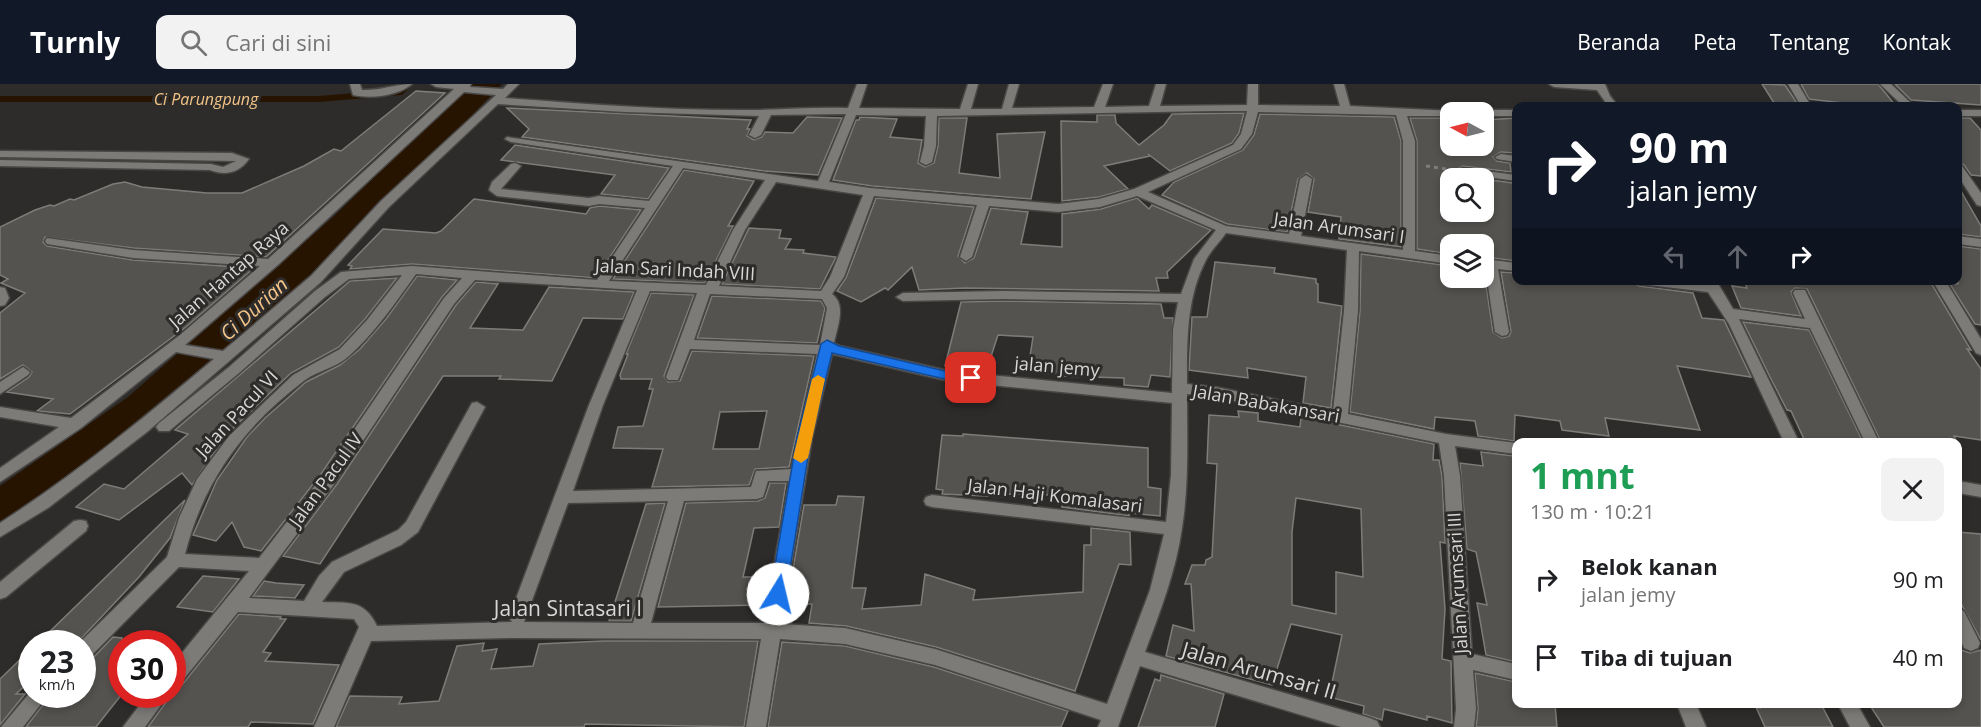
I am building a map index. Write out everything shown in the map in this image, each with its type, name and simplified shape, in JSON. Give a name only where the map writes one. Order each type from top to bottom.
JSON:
[{"type":"street","points":[[355,84],[357,93],[364,93],[395,90],[407,84]]},
{"type":"street","points":[[436,84],[626,109],[932,113],[1253,108],[1440,113]]},
{"type":"street","points":[[822,185],[862,84]]},
{"type":"street","points":[[965,112],[974,84]]},
{"type":"street","points":[[1006,112],[1014,84]]},
{"type":"street","points":[[1098,111],[1107,84]]},
{"type":"street","points":[[1154,110],[1161,84]]},
{"type":"street","points":[[511,139],[870,192],[983,204],[1058,208],[1100,203],[1138,192],[1243,142],[1253,108],[1253,84]]},
{"type":"street","points":[[1339,84],[1346,109]]},
{"type":"street","points":[[1554,84],[1600,85],[1611,102]]},
{"type":"street","points":[[1793,84],[1804,102]]},
{"type":"street","points":[[1885,84],[1905,102]]},
{"type":"street","name":"Jalan Hantap Raya","points":[[0,476],[76,424],[176,348],[466,87]]},
{"type":"street","points":[[0,531],[42,504],[142,428],[221,356],[316,279],[385,204],[503,92]]},
{"type":"street","points":[[755,135],[767,112]]},
{"type":"street","points":[[927,162],[932,113]]},
{"type":"street","points":[[1401,113],[1406,124],[1408,141],[1409,256]]},
{"type":"street","points":[[1494,113],[1512,113]]},
{"type":"street","points":[[1962,113],[1981,113]]},
{"type":"street","points":[[16,154],[224,158],[239,156],[243,162],[223,171],[211,168],[2,160],[16,154]]},
{"type":"street","points":[[1501,157],[1512,158]]},
{"type":"street","points":[[211,168],[216,161],[224,158]]},
{"type":"street","points":[[600,285],[680,164]]},
{"type":"street","points":[[515,166],[496,185],[497,192],[652,205]]},
{"type":"street","points":[[1962,172],[1976,186],[1981,202]]},
{"type":"street","points":[[1494,175],[1512,177]]},
{"type":"street","points":[[674,376],[708,290],[739,230],[772,179]]},
{"type":"street","points":[[1294,240],[1306,179]]},
{"type":"street","points":[[756,727],[806,427],[827,347],[834,308],[831,299],[825,295],[837,277],[870,192]]},
{"type":"street","name":"Jalan Arumsari I","points":[[1138,192],[1223,229],[1440,259]]},
{"type":"street","points":[[966,257],[983,204]]},
{"type":"street","points":[[1180,394],[1180,329],[1186,298],[1200,259],[1223,229]]},
{"type":"street","points":[[51,241],[90,251],[125,255],[271,263]]},
{"type":"street","points":[[1962,241],[1981,243]]},
{"type":"street","points":[[1340,418],[1351,311],[1353,248]]},
{"type":"street","points":[[1494,265],[1512,267]]},
{"type":"street","name":"Jalan Sari Indah VIII","points":[[316,279],[412,270],[600,285],[825,295]]},
{"type":"street","name":"Jalan Pacul VI","points":[[175,560],[181,533],[196,498],[206,477],[222,454],[273,400],[299,377],[346,351],[412,270]]},
{"type":"street","points":[[164,427],[234,370],[320,294],[346,275]]},
{"type":"street","name":"Jalan Pacul IV","points":[[186,662],[234,604],[329,479],[449,301],[471,276]]},
{"type":"street","points":[[1711,285],[1728,313],[1789,438]]},
{"type":"street","points":[[1941,285],[1981,350]]},
{"type":"street","points":[[518,617],[561,497],[645,287]]},
{"type":"street","points":[[1492,288],[1502,332]]},
{"type":"street","points":[[0,291],[3,298],[0,302]]},
{"type":"street","points":[[1800,293],[1870,438]]},
{"type":"street","points":[[903,297],[1003,295],[1186,298]]},
{"type":"street","points":[[1728,313],[1814,324]]},
{"type":"street","name":"jalan jemy","points":[[685,344],[827,347],[949,376],[1180,394]]},
{"type":"street","points":[[176,348],[221,356]]},
{"type":"street","points":[[0,389],[22,372]]},
{"type":"street","name":"Jalan Babakansari","points":[[1110,721],[1159,590],[1174,529],[1179,475],[1180,394],[1215,392],[1446,439],[1512,447]]},
{"type":"street","points":[[308,609],[336,568],[351,559],[398,540],[412,527],[477,406]]},
{"type":"street","points":[[0,412],[76,424]]},
{"type":"street","name":"Jalan Arumsari III","points":[[1446,439],[1452,476],[1466,709],[1464,727]]},
{"type":"street","points":[[561,497],[757,493],[762,475],[797,476]]},
{"type":"street","points":[[1962,488],[1981,491]]},
{"type":"street","points":[[640,631],[678,494]]},
{"type":"street","name":"Jalan Haji Komalasari","points":[[932,501],[1174,529]]},
{"type":"street","points":[[0,592],[80,526]]},
{"type":"street","points":[[96,638],[175,560],[262,566]]},
{"type":"street","points":[[234,604],[352,611],[360,614],[368,626],[324,727]]},
{"type":"street","points":[[1962,625],[1970,643]]},
{"type":"street","name":"Jalan Sintasari I","points":[[365,634],[513,630],[771,631],[845,636],[935,657],[1110,721]]},
{"type":"street","name":"Jalan Arumsari II","points":[[1135,657],[1370,727]]},
{"type":"street","points":[[1463,660],[1512,671]]},
{"type":"street","points":[[11,727],[28,708]]},
{"type":"street","points":[[133,727],[149,708]]},
{"type":"street","points":[[1689,708],[1696,727]]},
{"type":"street","points":[[1849,708],[1860,727]]},
{"type":"path","points":[[1408,164],[1440,168]]},
{"type":"building","points":[[1762,84],[1785,85],[1796,102],[1773,102]]},
{"type":"building","points":[[1801,84],[1878,84],[1893,102],[1834,102],[1809,99]]},
{"type":"building","points":[[1895,84],[1981,84],[1981,105],[1911,100]]},
{"type":"building","points":[[416,91],[445,93],[266,257],[133,248],[45,237],[43,242],[47,246],[133,260],[254,268],[186,327],[70,414],[37,411],[53,399],[7,392],[29,377],[32,372],[23,365],[0,379],[0,313],[25,293],[1,283],[8,279],[0,275],[0,227],[35,210],[50,205],[54,206],[70,199],[74,200],[113,184],[125,182],[142,187],[207,193],[242,193],[304,166],[334,149],[341,151]]},
{"type":"building","points":[[507,108],[751,120],[747,136],[754,140],[762,137],[765,132],[793,133],[807,117],[842,118],[818,175],[764,171],[522,137],[529,129]]},
{"type":"building","points":[[1244,113],[1239,133],[1232,143],[1170,171],[1148,154],[1150,156],[1104,166],[1128,189],[1099,197],[1062,201],[1061,121],[1097,122],[1097,115],[1115,115],[1116,123],[1139,145],[1164,125],[1172,114]]},
{"type":"building","points":[[1260,114],[1394,117],[1401,141],[1401,247],[1339,239],[1341,217],[1308,212],[1314,179],[1307,173],[1298,179],[1287,232],[1227,224],[1162,195],[1174,182],[1243,150],[1254,135]]},
{"type":"building","points":[[860,117],[897,119],[890,137],[922,140],[918,163],[925,167],[934,163],[938,146],[939,118],[967,118],[959,173],[1000,178],[997,134],[1045,132],[1031,199],[872,186],[833,180],[856,120]]},
{"type":"building","points":[[1410,118],[1440,118],[1440,156],[1494,156],[1494,119],[1512,118],[1512,153],[1501,152],[1493,157],[1497,161],[1510,163],[1511,172],[1494,170],[1494,168],[1463,166],[1440,168],[1440,222],[1494,222],[1494,180],[1512,183],[1512,260],[1494,258],[1494,234],[1440,234],[1440,252],[1417,249],[1417,141]]},
{"type":"building","points":[[1962,118],[1970,118],[1981,130],[1981,176],[1971,175],[1962,164]]},
{"type":"building","points":[[515,145],[669,168],[648,199],[601,194],[615,175],[501,160]]},
{"type":"building","points":[[684,170],[754,181],[728,226],[733,226],[705,283],[613,279]]},
{"type":"building","points":[[1962,193],[1981,226],[1981,237],[1962,235]]},
{"type":"building","points":[[876,198],[974,207],[958,256],[965,263],[974,258],[991,208],[1028,212],[1021,244],[1062,247],[1062,214],[1101,209],[1137,198],[1149,209],[1152,205],[1211,230],[1167,272],[1168,278],[1156,278],[1159,291],[965,288],[919,290],[912,267],[888,290],[885,288],[861,302],[837,291],[846,278]]},
{"type":"building","points":[[474,199],[586,214],[590,208],[599,206],[641,210],[596,278],[412,264],[350,269],[352,266],[348,265],[383,229],[436,233],[441,231]]},
{"type":"building","points":[[749,228],[781,230],[779,238],[791,239],[785,249],[804,250],[803,253],[836,257],[820,289],[722,284]]},
{"type":"building","points":[[1962,247],[1981,249],[1981,325],[1975,324],[1950,285],[1962,285]]},
{"type":"building","points":[[1361,254],[1440,265],[1440,288],[1487,288],[1493,332],[1502,338],[1509,336],[1511,332],[1501,272],[1512,273],[1512,285],[1638,285],[1693,293],[1702,318],[1724,320],[1751,377],[1677,366],[1700,430],[1605,418],[1609,436],[1562,430],[1560,421],[1515,415],[1512,441],[1478,436],[1475,421],[1435,417],[1434,429],[1350,412],[1360,311]]},
{"type":"building","points":[[1215,262],[1275,268],[1274,273],[1316,279],[1318,302],[1342,306],[1331,408],[1303,403],[1306,377],[1247,368],[1248,378],[1189,370],[1192,317],[1207,317]]},
{"type":"building","points":[[417,276],[457,280],[442,297],[321,474],[261,551],[244,547],[232,522],[216,541],[193,535],[217,480],[247,437],[306,382],[340,365],[360,349],[386,319]]},
{"type":"building","points":[[397,278],[365,319],[339,347],[291,373],[227,434],[192,485],[182,473],[119,520],[76,507],[104,484],[124,489],[188,434],[175,430],[350,281]]},
{"type":"building","points":[[476,282],[498,284],[470,328],[523,330],[549,287],[634,292],[623,319],[583,318],[552,381],[499,379],[501,376],[443,376],[320,564],[283,556],[337,484],[456,305]]},
{"type":"building","points":[[1746,285],[1932,285],[1971,350],[1967,349],[1981,369],[1981,440],[1954,436],[1955,438],[1879,438],[1807,289],[1795,288],[1791,292],[1801,316],[1741,308],[1732,286],[1747,288]]},
{"type":"building","points":[[651,293],[694,295],[664,376],[668,382],[680,381],[692,351],[814,356],[789,467],[755,469],[749,485],[652,487],[663,449],[613,448],[618,427],[643,426],[653,389],[649,389],[652,379],[621,379],[620,375],[628,354],[626,354]],"holes":[[[767,411],[759,449],[713,449],[720,412]]]},
{"type":"building","points":[[712,296],[821,301],[825,308],[817,343],[697,338]]},
{"type":"building","points":[[961,302],[1161,304],[1164,318],[1173,318],[1170,377],[1151,375],[1148,387],[1124,385],[1124,378],[1035,373],[1035,369],[1028,369],[1033,337],[998,335],[986,372],[945,366]]},
{"type":"building","points":[[1743,322],[1809,330],[1861,438],[1804,438],[1791,411],[1787,410]]},
{"type":"building","points":[[1238,411],[1258,413],[1258,421],[1300,427],[1301,417],[1434,444],[1433,460],[1439,460],[1442,476],[1445,543],[1440,542],[1445,609],[1442,659],[1451,661],[1452,723],[1427,716],[1427,720],[1384,709],[1382,720],[1363,714],[1364,706],[1329,697],[1342,635],[1291,624],[1272,685],[1166,656],[1173,625],[1194,631],[1191,584],[1185,584],[1192,565],[1205,565],[1206,560],[1212,557],[1217,464],[1207,463],[1209,415],[1239,417]],"holes":[[[1296,498],[1361,509],[1363,577],[1336,572],[1336,614],[1292,605],[1292,532]]]},
{"type":"building","points":[[963,434],[1148,448],[1148,487],[1161,489],[1160,516],[1129,513],[1129,516],[1062,507],[1062,500],[1054,499],[1054,495],[1007,494],[1007,497],[942,494],[943,490],[936,489],[942,435],[963,436]]},
{"type":"building","points":[[1481,452],[1512,456],[1512,661],[1486,655],[1477,603],[1487,605],[1476,552],[1467,549],[1460,463],[1483,466]]},
{"type":"building","points":[[770,483],[786,483],[779,527],[754,528],[743,577],[770,577],[765,605],[658,607],[686,503],[758,501],[765,498]]},
{"type":"building","points":[[838,496],[864,497],[852,588],[866,588],[862,609],[921,605],[925,574],[975,590],[973,600],[1083,592],[1084,545],[1091,545],[1091,528],[1130,532],[1131,565],[1119,564],[1075,691],[936,647],[846,626],[809,623],[812,604],[787,604],[804,505],[836,505]]},
{"type":"building","points":[[185,500],[170,538],[139,577],[89,630],[51,630]]},
{"type":"building","points":[[665,503],[631,621],[609,621],[646,504]]},
{"type":"building","points":[[1962,532],[1981,534],[1981,640],[1962,605]]},
{"type":"building","points":[[203,576],[239,579],[213,612],[177,607]]},
{"type":"building","points":[[264,581],[304,585],[295,598],[253,596]]},
{"type":"building","points":[[239,614],[286,619],[263,652],[271,653],[265,661],[339,665],[313,724],[251,722],[248,727],[148,727],[162,708],[186,708],[186,680]]},
{"type":"building","points":[[603,641],[758,641],[744,727],[585,724],[584,727],[336,727],[350,696],[402,697],[399,704],[439,701],[457,646],[484,643],[482,651],[497,649],[491,669],[533,666],[539,644]]},
{"type":"building","points":[[108,642],[108,708],[111,708],[96,727],[26,727],[40,708],[96,708],[96,655]]},
{"type":"building","points":[[782,642],[845,646],[934,667],[1068,711],[1061,727],[768,727]]},
{"type":"building","points":[[1962,650],[1970,653],[1981,650],[1981,727],[1884,727],[1872,708],[1962,708]]},
{"type":"building","points":[[18,662],[18,692],[16,694],[18,694],[18,703],[0,725],[0,679]]},
{"type":"building","points":[[1475,673],[1512,681],[1512,708],[1555,708],[1557,727],[1476,727],[1478,709]]},
{"type":"building","points":[[1161,675],[1224,694],[1215,727],[1138,727],[1155,679],[1160,681]]},
{"type":"building","points":[[1756,708],[1823,708],[1833,727],[1765,727]]},
{"type":"waterway","name":"Ci Parungpung","points":[[388,93],[401,92],[409,84]]},
{"type":"waterway","name":"Ci Durian","points":[[0,510],[143,408],[346,225],[487,84]]},
{"type":"waterway","name":"Ci Parungpung","points":[[0,99],[319,99],[367,95]]},
{"type":"slow traffic","points":[[801,458],[818,379]]},
{"type":"route","points":[[778,594],[804,438],[827,344],[835,350],[949,376],[971,378]]}]
